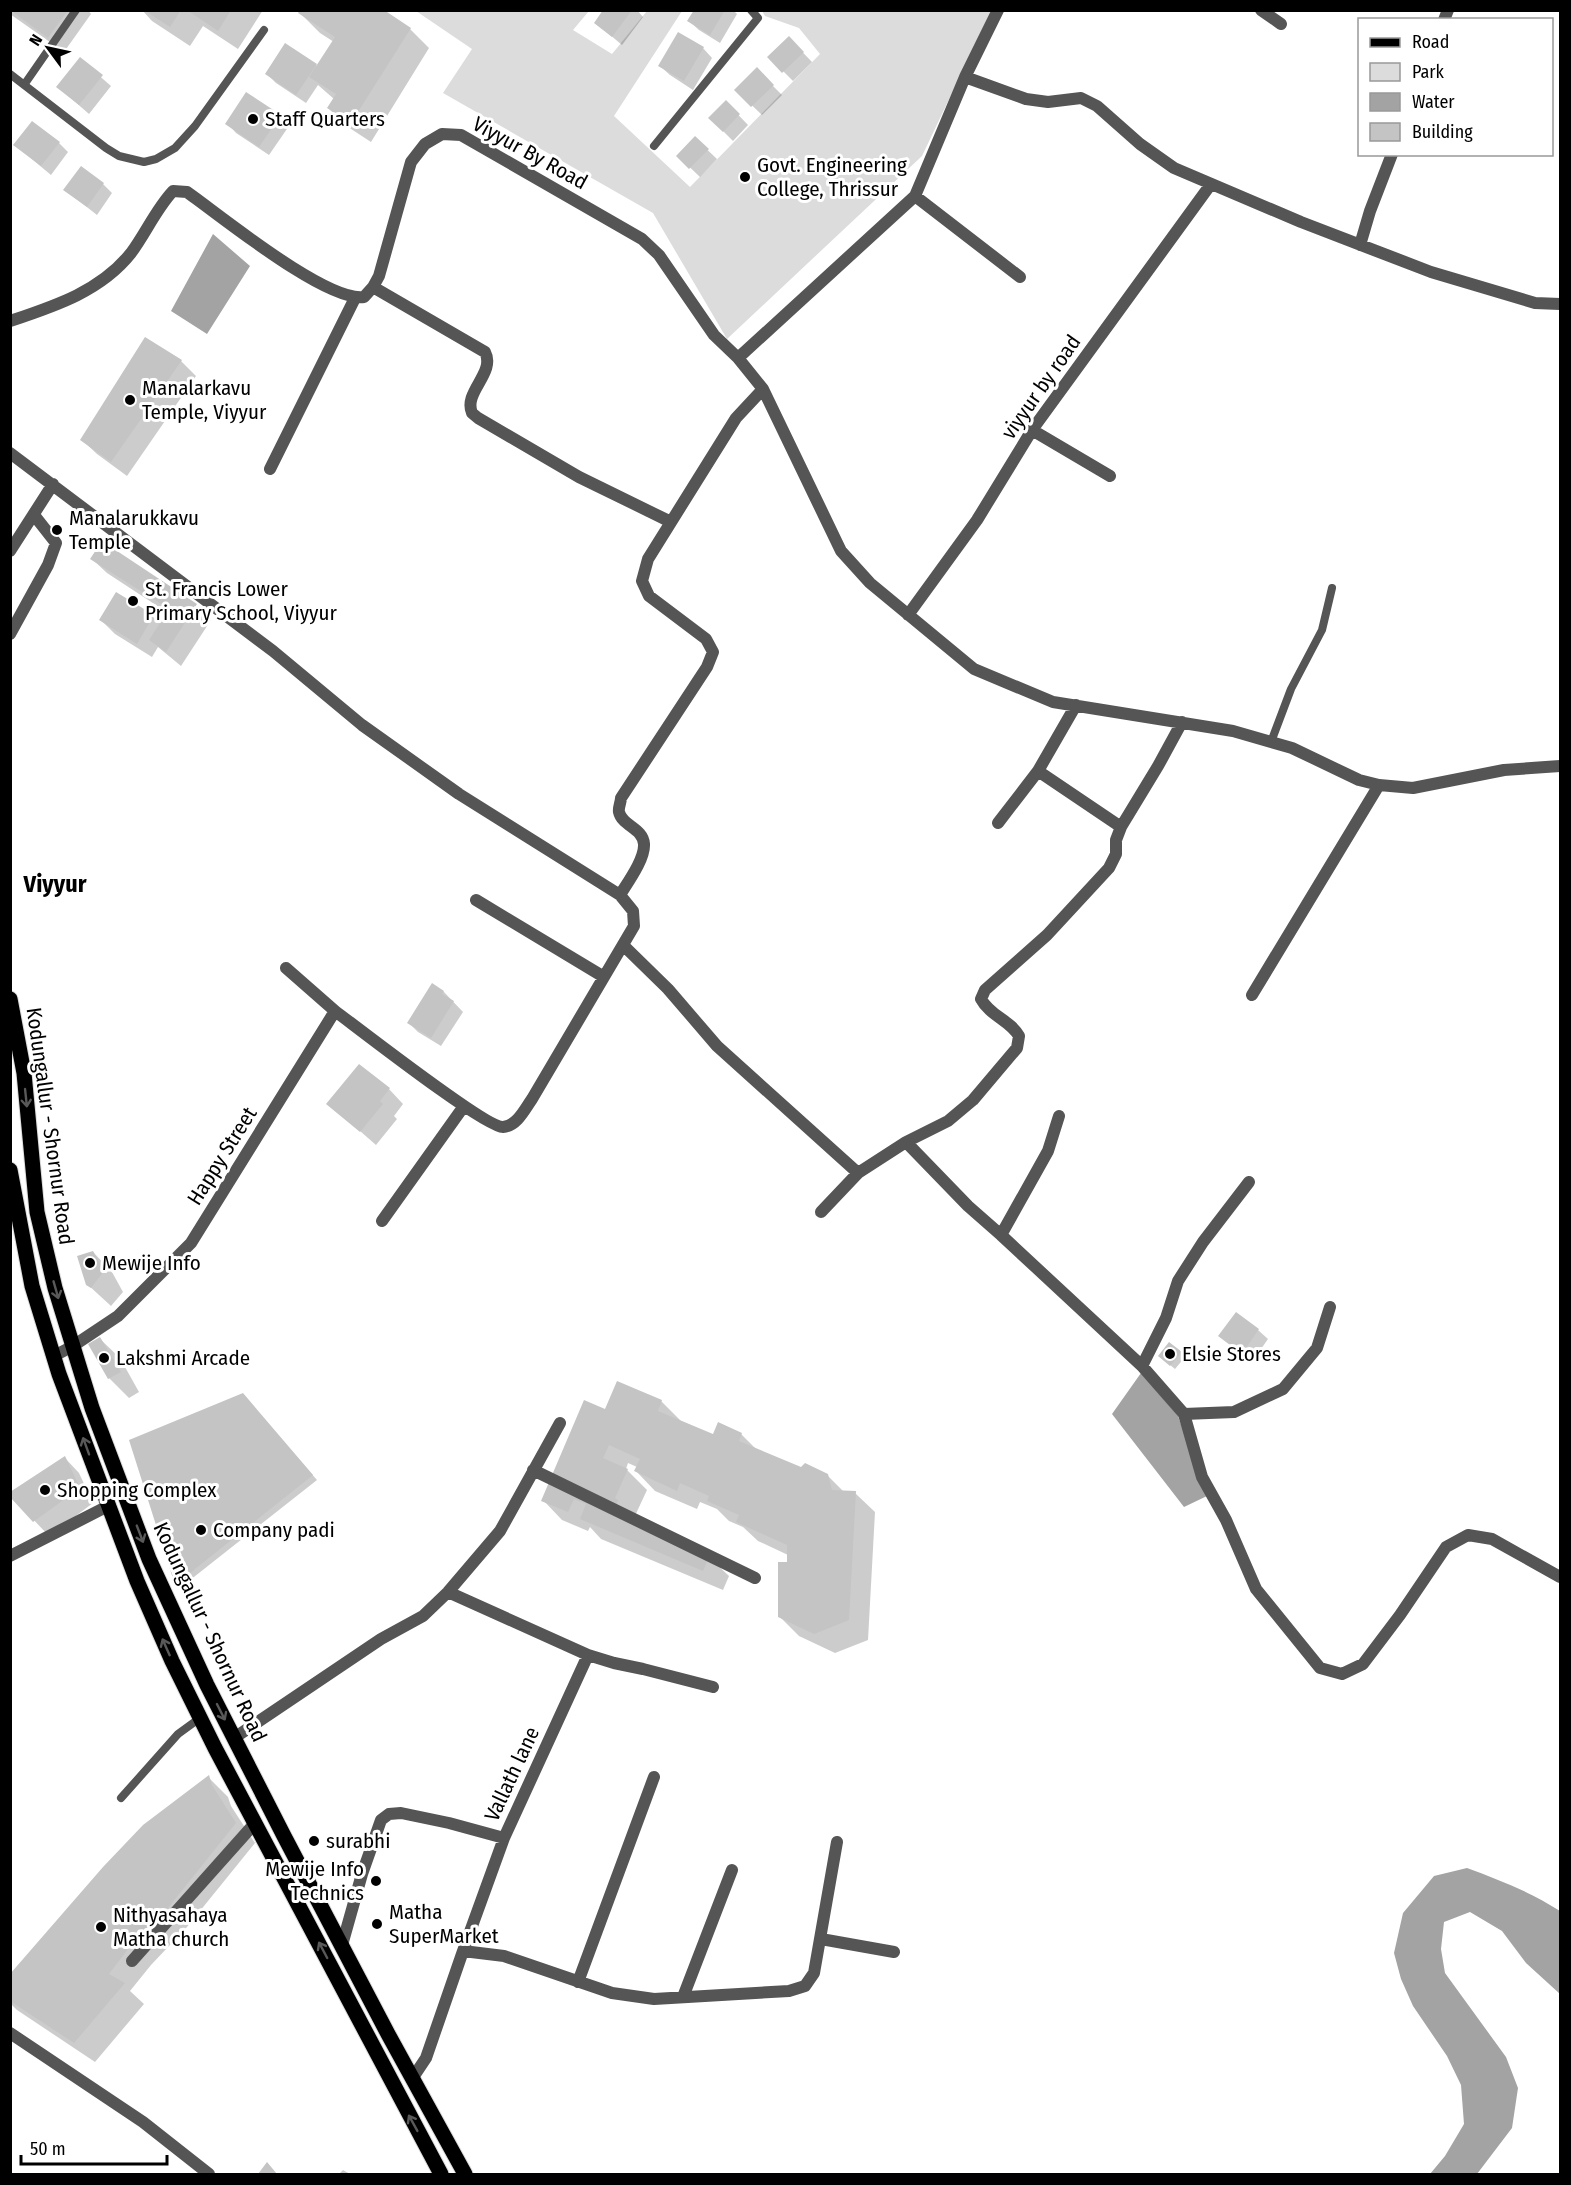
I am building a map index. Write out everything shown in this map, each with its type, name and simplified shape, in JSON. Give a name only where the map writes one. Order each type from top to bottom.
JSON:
[{"type":"main road","name":"Kodungallur - Shornur Road","points":[[10,999],[24,1073],[37,1212],[55,1288],[92,1408],[149,1559],[207,1685],[412,2079],[465,2175]]},
{"type":"main road","name":"Kodungallur - Shornur Road","points":[[11,1176],[32,1286],[54,1356],[137,1581],[172,1661],[201,1718],[441,2175]]},
{"type":"street","points":[[738,358],[915,196],[965,77],[998,10]]},
{"type":"street","points":[[1261,10],[1281,24]]},
{"type":"street","points":[[965,77],[1026,99],[1048,102],[1081,98],[1097,106],[1140,144],[1174,168],[1211,184],[1431,272],[1535,303],[1560,304]]},
{"type":"street","name":"Viyyur By Road","points":[[373,287],[379,276],[411,162],[425,144],[442,134],[461,135],[642,239],[659,255],[714,335],[738,358],[764,389],[841,550],[870,583],[974,669],[1053,702],[1233,731],[1292,748],[1359,780],[1379,785],[1413,788],[1504,771],[1560,766]]},
{"type":"street","points":[[1360,245],[1370,211],[1391,156]]},
{"type":"street","name":"viyyur by road","points":[[908,615],[977,520],[1032,430],[1211,184]]},
{"type":"street","points":[[10,321],[62,303],[104,279],[130,253],[164,200],[173,191],[179,190],[195,198],[264,249],[315,280],[355,298],[364,297],[373,287],[485,352],[488,364],[470,401],[472,413],[579,477],[671,522]]},
{"type":"street","points":[[915,196],[1020,277]]},
{"type":"street","points":[[270,469],[355,298]]},
{"type":"street","points":[[620,895],[638,865],[644,845],[641,834],[622,818],[619,811],[621,798],[707,667],[712,652],[706,639],[648,596],[642,581],[648,560],[736,418],[764,389]]},
{"type":"street","points":[[1032,430],[1110,476]]},
{"type":"street","points":[[10,453],[273,651],[362,725],[459,794],[620,895],[633,911],[634,926],[532,1099],[515,1122],[503,1127],[490,1124],[464,1106],[335,1011],[286,968]]},
{"type":"street","points":[[10,551],[53,484]]},
{"type":"street","points":[[10,634],[48,565],[56,543],[34,514]]},
{"type":"street","points":[[998,823],[1038,771],[1076,705]]},
{"type":"street","points":[[821,1212],[858,1173],[948,1120],[973,1100],[1017,1048],[1019,1036],[1015,1028],[986,1008],[981,999],[985,990],[1047,935],[1109,868],[1116,854],[1116,840],[1121,827],[1182,722]]},
{"type":"street","points":[[1038,771],[1121,827]]},
{"type":"street","points":[[1252,995],[1379,785]]},
{"type":"street","points":[[476,900],[604,977]]},
{"type":"street","points":[[623,945],[668,989],[717,1046],[858,1173]]},
{"type":"street","name":"Happy Street","points":[[54,1356],[118,1316],[191,1243],[335,1011]]},
{"type":"street","points":[[382,1221],[464,1106]]},
{"type":"street","points":[[1001,1234],[1048,1151],[1059,1116]]},
{"type":"street","points":[[906,1143],[968,1206],[1142,1366],[1184,1414],[1202,1476],[1226,1520],[1256,1589],[1320,1668],[1342,1674],[1363,1664],[1400,1615],[1446,1547],[1468,1535],[1492,1539],[1560,1577]]},
{"type":"street","points":[[1142,1366],[1166,1318],[1178,1281],[1203,1242],[1249,1182]]},
{"type":"street","points":[[1184,1414],[1234,1412],[1282,1389],[1317,1348],[1330,1307]]},
{"type":"street","points":[[234,1737],[381,1639],[423,1616],[448,1592],[500,1531],[560,1422]]},
{"type":"street","points":[[533,1470],[755,1578]]},
{"type":"street","points":[[10,1556],[108,1506]]},
{"type":"street","points":[[448,1592],[588,1655],[713,1687]]},
{"type":"street","name":"Vallath lane","points":[[342,1945],[362,1874],[381,1820],[389,1814],[401,1813],[449,1823],[504,1838],[588,1655]]},
{"type":"street","points":[[579,1982],[654,1777]]},
{"type":"street","points":[[132,1961],[255,1823]]},
{"type":"street","points":[[412,2079],[426,2058],[504,1838]]},
{"type":"street","points":[[463,1951],[504,1956],[622,1995],[654,1999],[789,1990],[805,1986],[814,1974],[837,1842]]},
{"type":"street","points":[[683,1997],[732,1869]]},
{"type":"street","points":[[821,1939],[894,1952]]},
{"type":"street","points":[[10,2033],[143,2122],[209,2175]]},
{"type":"lane","points":[[24,85],[76,10]]},
{"type":"lane","points":[[654,146],[758,18],[751,10]]},
{"type":"lane","points":[[10,74],[106,148],[131,160],[144,162],[156,159],[175,148],[195,126],[264,30]]},
{"type":"lane","points":[[1271,742],[1291,689],[1322,630],[1332,588]]},
{"type":"lane","points":[[121,1798],[178,1734],[201,1718]]},
{"type":"green space","points":[[416,11],[589,11],[573,30],[612,54],[647,11],[682,11],[614,116],[690,187],[820,54],[799,28],[765,16],[762,11],[991,11],[922,156],[727,339],[653,213],[443,93],[472,49]]},
{"type":"water","points":[[213,234],[250,266],[207,334],[171,311]]},
{"type":"water","points":[[1141,1373],[1178,1416],[1207,1496],[1184,1507],[1112,1414]]},
{"type":"water","points":[[1467,1868],[1526,1892],[1560,1911],[1560,1994],[1526,1963],[1502,1931],[1470,1912],[1444,1922],[1441,1949],[1445,1973],[1506,2057],[1518,2088],[1512,2128],[1477,2174],[1430,2174],[1445,2156],[1464,2124],[1461,2085],[1447,2056],[1413,2006],[1401,1979],[1394,1953],[1403,1913],[1434,1876]]},
{"type":"building","points":[[10,10],[68,10],[48,38]]},
{"type":"building","points":[[144,10],[181,10],[170,27]]},
{"type":"building","points":[[187,10],[231,10],[218,31]]},
{"type":"building","points":[[300,10],[384,10],[411,28],[351,123],[327,108],[336,94],[309,77],[335,37],[298,13]]},
{"type":"building","points":[[603,10],[632,10],[612,37],[594,23]]},
{"type":"building","points":[[694,10],[725,10],[710,35],[687,21]]},
{"type":"building","points":[[678,32],[704,47],[684,81],[658,66]]},
{"type":"building","points":[[789,36],[804,52],[782,73],[767,57]]},
{"type":"building","name":"Staff Quarters","points":[[285,43],[317,64],[296,95],[265,74]]},
{"type":"building","points":[[80,57],[103,75],[79,105],[56,87]]},
{"type":"building","points":[[757,67],[774,85],[751,107],[734,90]]},
{"type":"building","name":"Staff Quarters","points":[[246,92],[281,115],[259,147],[225,124]]},
{"type":"building","points":[[726,100],[740,114],[723,132],[708,118]]},
{"type":"building","points":[[32,121],[60,142],[41,166],[13,145]]},
{"type":"building","points":[[695,136],[709,149],[689,169],[676,156]]},
{"type":"building","points":[[81,166],[104,183],[87,207],[63,190]]},
{"type":"building","name":"Manalarkavu Temple, Viyyur","points":[[145,337],[182,360],[111,462],[80,440]]},
{"type":"building","name":"St. Francis Lower Primary School, Viyyur","points":[[102,541],[197,604],[166,652],[149,640],[169,609],[90,559]]},
{"type":"building","name":"St. Francis Lower Primary School, Viyyur","points":[[116,592],[154,615],[137,644],[99,620]]},
{"type":"building","points":[[432,983],[444,991],[442,994],[454,1001],[431,1038],[407,1023]]},
{"type":"building","points":[[359,1064],[390,1088],[380,1101],[383,1104],[360,1132],[326,1104]]},
{"type":"building","name":"Mewije Info","points":[[93,1251],[104,1271],[91,1288],[86,1285],[77,1256]]},
{"type":"building","points":[[1236,1312],[1259,1329],[1242,1354],[1218,1336]]},
{"type":"building","name":"Lakshmi Arcade","points":[[100,1337],[121,1372],[108,1379],[88,1344]]},
{"type":"building","name":"Elsie Stores","points":[[1169,1342],[1182,1352],[1170,1366],[1158,1356]]},
{"type":"building","points":[[617,1381],[662,1400],[658,1411],[713,1434],[718,1422],[742,1433],[739,1441],[801,1467],[805,1463],[828,1474],[832,1490],[856,1491],[849,1620],[814,1634],[778,1617],[778,1562],[787,1562],[787,1545],[736,1522],[739,1515],[707,1501],[709,1496],[680,1483],[677,1491],[634,1471],[640,1459],[609,1445],[603,1458],[628,1469],[615,1498],[618,1500],[614,1515],[710,1555],[703,1571],[580,1519],[586,1504],[574,1499],[568,1512],[541,1501],[584,1400],[605,1409]]},
{"type":"building","name":"Company padi","points":[[243,1393],[313,1475],[175,1585],[129,1440]]},
{"type":"building","name":"Shopping Complex","points":[[65,1456],[80,1488],[33,1522],[10,1497],[10,1492]]},
{"type":"building","name":"Nithyasahaya Matha church","points":[[209,1775],[212,1785],[236,1823],[168,1908],[131,1945],[109,1974],[125,1983],[74,2043],[10,2001],[10,1974],[103,1867],[143,1825]]},
{"type":"building","points":[[267,2162],[277,2174],[258,2174]]},
{"type":"place","name":"Staff Quarters","points":[[253,119]]},
{"type":"place","name":"Govt. Engineering College, Thrissur","points":[[745,177]]},
{"type":"place","name":"Manalarkavu Temple, Viyyur","points":[[130,400]]},
{"type":"place","name":"Manalarukkavu Temple","points":[[57,530]]},
{"type":"place","name":"St. Francis Lower Primary School, Viyyur","points":[[133,601]]},
{"type":"place","name":"Mewije Info","points":[[90,1263]]},
{"type":"place","name":"Elsie Stores","points":[[1170,1354]]},
{"type":"place","name":"Lakshmi Arcade","points":[[104,1358]]},
{"type":"place","name":"Shopping Complex","points":[[45,1490]]},
{"type":"place","name":"Company padi","points":[[201,1530]]},
{"type":"place","name":"surabhi","points":[[314,1841]]},
{"type":"place","name":"Mewije Info Technics","points":[[376,1881]]},
{"type":"place","name":"Matha SuperMarket","points":[[377,1924]]},
{"type":"place","name":"Nithyasahaya Matha church","points":[[101,1927]]},
{"type":"district","name":"Viyyur","points":[[55,884]]}]
